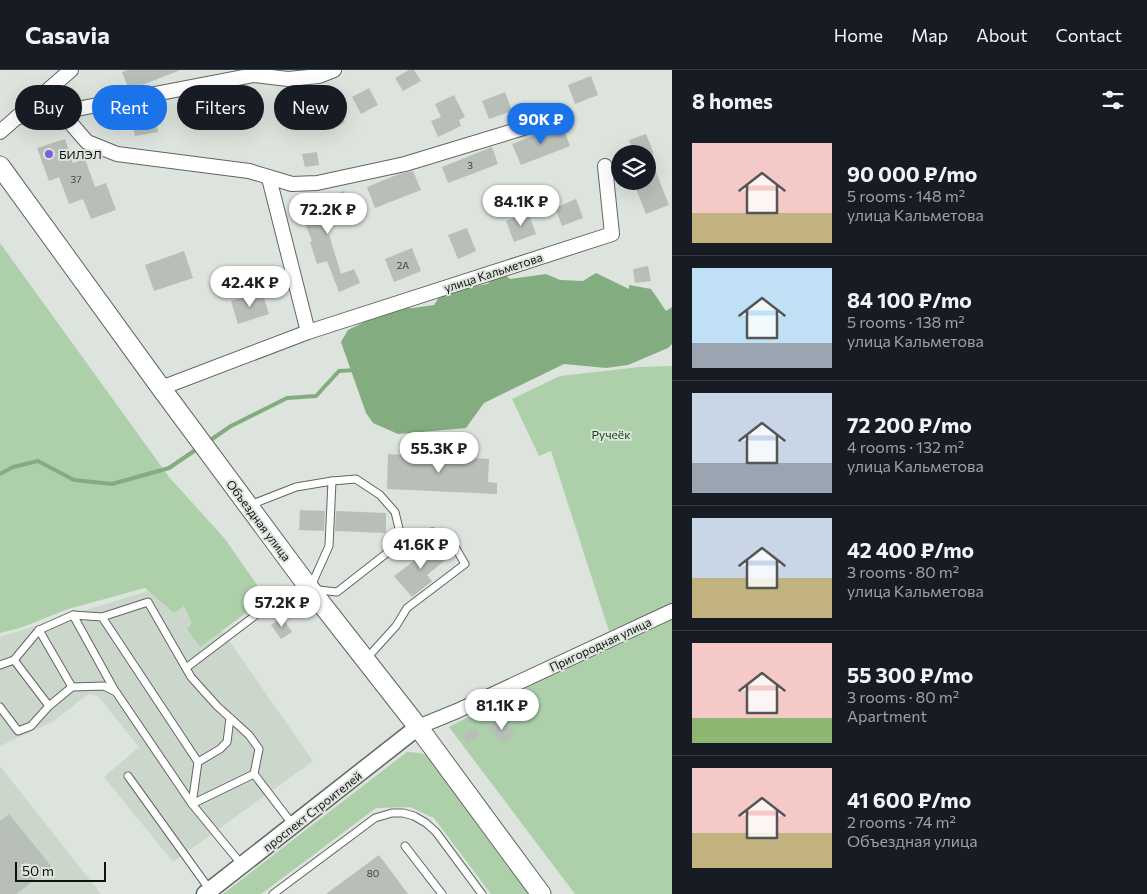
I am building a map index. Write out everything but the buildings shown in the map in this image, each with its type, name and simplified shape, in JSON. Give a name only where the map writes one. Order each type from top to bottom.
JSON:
[{"type":"main road","name":"Объездная улица","points":[[0,166],[160,388],[310,589],[418,727],[540,894]]},
{"type":"street","points":[[54,85],[71,70]]},
{"type":"street","points":[[82,108],[254,75],[288,79],[319,76],[334,70]]},
{"type":"street","points":[[77,130],[87,142],[117,154],[249,171],[292,184],[317,183],[405,164],[564,116]]},
{"type":"street","points":[[0,132],[15,119]]},
{"type":"street","name":"улица Кальметова","points":[[160,388],[308,332],[612,234],[605,166]]},
{"type":"street","points":[[269,178],[308,332]]},
{"type":"street","name":"Пригородная улица","points":[[418,727],[457,711],[672,611]]},
{"type":"street","name":"проспект Строителей","points":[[207,892],[418,727]]},
{"type":"lane","points":[[248,506],[296,487],[356,479],[380,495],[396,512],[402,541]]},
{"type":"lane","points":[[310,589],[329,546],[332,481]]},
{"type":"lane","points":[[186,668],[268,605],[310,589],[337,592],[410,535],[433,532],[454,545],[465,564],[407,608],[396,626],[365,660]]},
{"type":"lane","points":[[0,665],[14,660],[39,630],[73,615],[102,617],[148,602],[191,677],[216,706],[250,735],[259,749],[254,774],[293,825]]},
{"type":"lane","points":[[73,615],[116,692],[192,804],[242,865]]},
{"type":"lane","points":[[102,617],[198,762],[192,804]]},
{"type":"lane","points":[[39,630],[72,687]]},
{"type":"lane","points":[[14,660],[49,706]]},
{"type":"lane","points":[[0,706],[18,731],[31,726],[49,706],[72,687],[104,686],[116,692]]},
{"type":"lane","points":[[198,762],[220,750],[227,742],[230,718]]},
{"type":"lane","points":[[192,804],[254,774]]},
{"type":"lane","points":[[128,776],[207,892]]},
{"type":"lane","points":[[273,894],[375,818],[392,813],[414,816],[436,832],[482,894]]},
{"type":"lane","points":[[405,846],[442,894]]},
{"type":"shaded area","points":[[503,273],[510,279],[546,274],[560,280],[583,281],[596,273],[629,289],[629,285],[651,289],[666,311],[672,307],[672,344],[668,348],[628,365],[606,368],[564,364],[484,403],[466,428],[398,434],[373,423],[366,413],[341,342],[348,330],[395,307],[413,308],[434,305],[442,293],[487,284]]},
{"type":"shaded area","points":[[186,579],[313,761],[173,862],[104,777],[139,747],[98,696],[88,694],[54,721],[0,746],[0,637]]},
{"type":"shaded area","points":[[0,766],[101,894],[0,894]]},
{"type":"green space","points":[[0,243],[169,477],[225,539],[266,598],[200,647],[187,629],[192,623],[184,606],[174,613],[145,588],[68,609],[20,628],[0,633]]},
{"type":"green space","name":"Ручеёк","points":[[672,366],[672,603],[609,631],[551,451],[539,456],[512,399],[560,376],[640,367]]},
{"type":"green space","points":[[672,615],[672,894],[575,894],[449,727],[606,645]]},
{"type":"green space","points":[[407,752],[421,753],[430,757],[531,894],[491,894],[434,818],[410,807],[376,808],[261,894],[223,894]]},
{"type":"waterway","points":[[212,439],[231,426],[287,398],[316,396],[339,371],[356,370]]},
{"type":"waterway","points":[[0,474],[13,467],[38,461],[74,480],[112,484],[169,468],[194,451]]},
{"type":"place","name":"БИЛЭЛ","points":[[49,154]]}]
